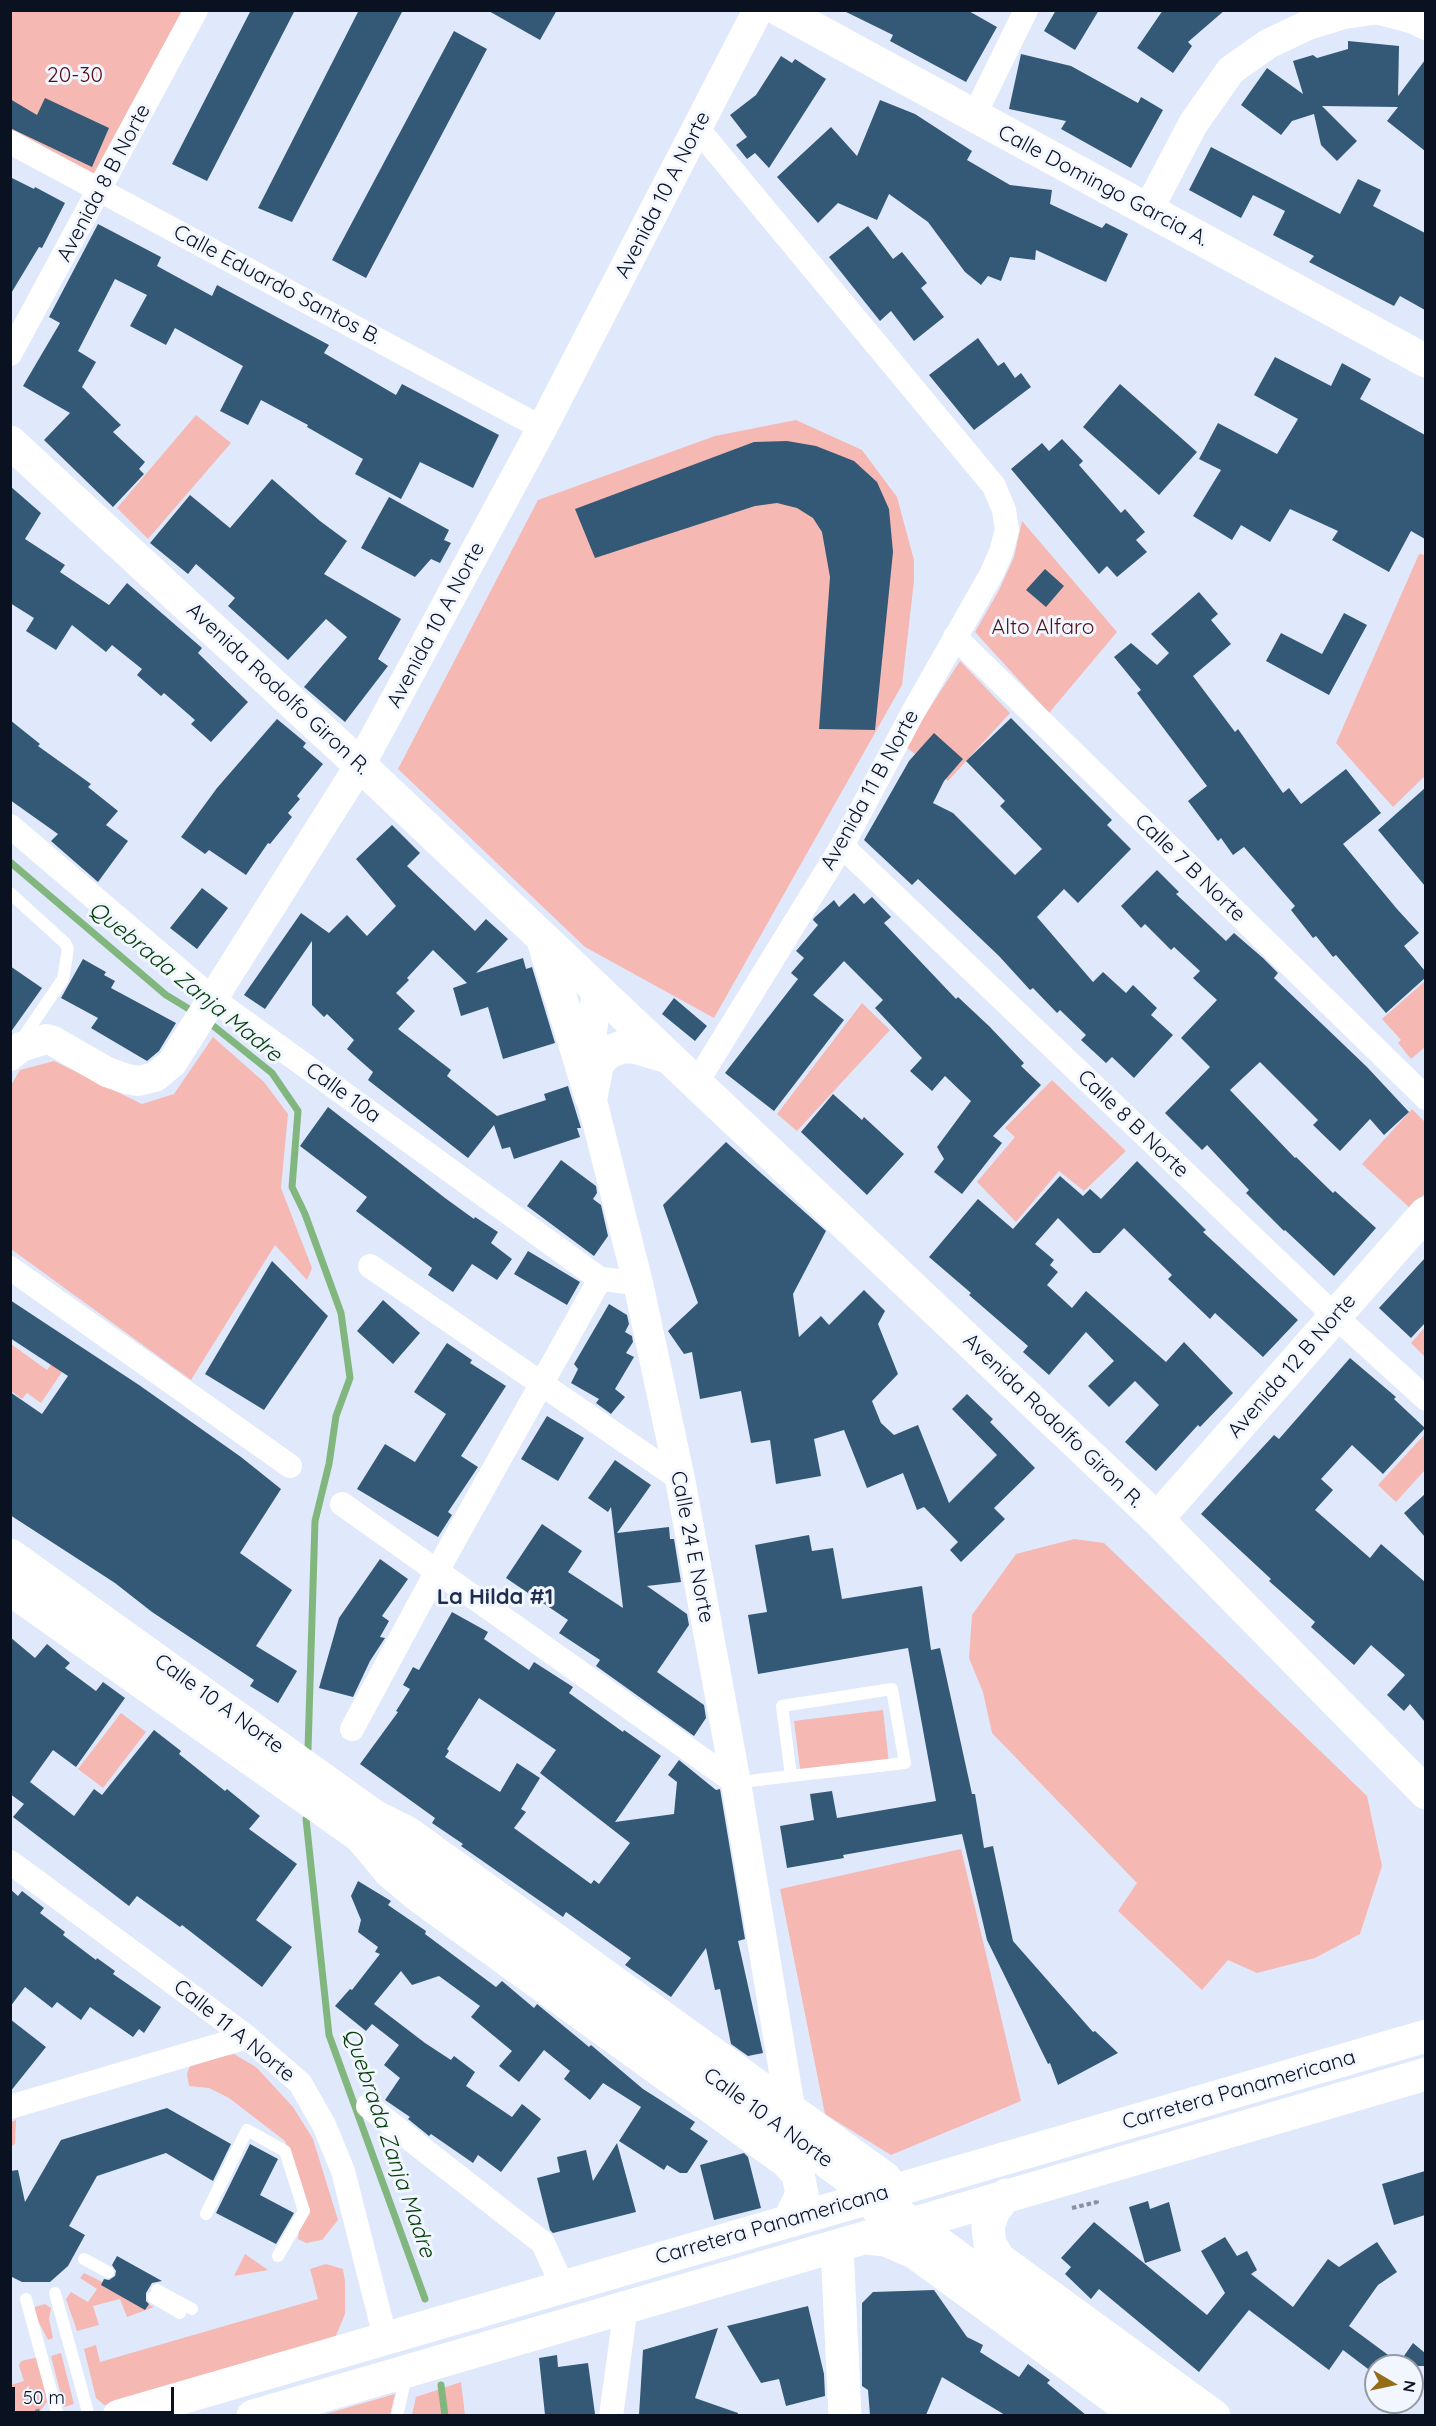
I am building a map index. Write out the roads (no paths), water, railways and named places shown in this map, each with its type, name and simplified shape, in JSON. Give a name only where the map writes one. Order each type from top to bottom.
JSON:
[{"type":"main road","name":"Calle Domingo Garcia A.","points":[[780,10],[1425,361]]},
{"type":"main road","name":"Avenida Rodolfo Giron R.","points":[[10,442],[360,765],[1157,1519],[1425,1793]]},
{"type":"main road","points":[[543,939],[591,1097]]},
{"type":"main road","points":[[591,1097],[598,1062],[609,1052],[622,1047],[634,1047],[644,1048],[672,1058]]},
{"type":"main road","name":"Avenida 12 B Norte","points":[[1157,1519],[1425,1213]]},
{"type":"main road","name":"Calle 10 A Norte","points":[[10,1555],[283,1766]]},
{"type":"main road","name":"Calle 10 A Norte","points":[[10,1589],[283,1766],[331,1800],[1176,2415]]},
{"type":"main road","points":[[367,1826],[408,1833],[790,2108],[886,2185],[878,2208],[854,2221],[717,2260],[685,2288]]},
{"type":"main road","points":[[367,1826],[390,1872],[416,1894],[786,2161],[798,2174],[802,2194],[789,2221]]},
{"type":"main road","name":"Carretera Panamericana","points":[[119,2415],[789,2221],[999,2145],[1059,2144],[1127,2122],[1425,2036]]},
{"type":"main road","points":[[1366,2053],[1425,2054]]},
{"type":"main road","name":"Carretera Panamericana","points":[[915,2237],[1006,2195],[1425,2074]]},
{"type":"main road","points":[[762,2144],[772,2144],[786,2136],[790,2126],[790,2108]]},
{"type":"main road","points":[[915,2237],[928,2201],[936,2195],[1127,2122]]},
{"type":"main road","points":[[1006,2195],[993,2212],[988,2227],[990,2244],[999,2259],[1214,2415]]},
{"type":"main road","points":[[845,2415],[851,2242],[915,2237],[974,2293],[1139,2415]]},
{"type":"main road","name":"Carretera Panamericana","points":[[253,2415],[685,2288],[851,2242]]},
{"type":"main road","points":[[974,2293],[977,2278],[984,2266],[999,2259]]},
{"type":"main road","points":[[253,2415],[277,2392],[358,2364],[386,2337],[394,2342],[411,2344],[440,2342],[554,2308],[591,2316]]},
{"type":"main road","points":[[189,2415],[224,2405],[240,2381]]},
{"type":"street","name":"Avenida 8 B Norte","points":[[10,354],[196,10]]},
{"type":"street","name":"Avenida 10 A Norte","points":[[10,1056],[21,1047],[46,1039],[107,1072],[138,1081],[162,1073],[187,1041],[360,765],[543,428],[758,10]]},
{"type":"street","points":[[974,116],[1026,10]]},
{"type":"street","points":[[1148,210],[1193,124],[1231,69],[1268,44],[1308,25],[1344,14],[1373,10]]},
{"type":"street","points":[[1380,10],[1414,19],[1425,25]]},
{"type":"street","name":"Avenida 11 B Norte","points":[[697,128],[994,486],[1004,510],[1007,530],[992,573],[912,714],[842,846],[697,1082]]},
{"type":"street","name":"Calle Eduardo Santos B.","points":[[10,142],[543,428]]},
{"type":"street","name":"Calle 7 B Norte","points":[[955,637],[1425,1098]]},
{"type":"street","name":"Calle 10a","points":[[10,826],[210,1004],[600,1279],[638,1283]]},
{"type":"street","name":"Calle 8 B Norte","points":[[842,846],[1425,1399]]},
{"type":"street","name":"Calle 24 E Norte","points":[[597,989],[592,1032],[591,1097],[638,1283],[680,1479],[736,1783],[790,2108]]},
{"type":"street","points":[[370,1266],[680,1479]]},
{"type":"street","points":[[10,1268],[290,1467]]},
{"type":"street","points":[[352,1729],[541,1382],[600,1279]]},
{"type":"street","points":[[342,1504],[736,1783]]},
{"type":"street","name":"Calle 11 A Norte","points":[[10,1862],[247,2037],[300,2083],[324,2125],[343,2171],[386,2337]]},
{"type":"street","points":[[10,2107],[247,2037]]},
{"type":"street","points":[[368,2106],[543,2243],[562,2285]]},
{"type":"street","points":[[611,2415],[626,2306]]},
{"type":"lane","points":[[10,893],[65,942],[68,949],[63,979],[10,1056]]},
{"type":"lane","points":[[736,1783],[905,1762],[892,1689],[782,1706],[791,1776]]},
{"type":"lane","points":[[206,2214],[247,2130],[285,2151],[304,2211],[278,2256]]},
{"type":"lane","points":[[86,2255],[110,2268]]},
{"type":"lane","points":[[56,2293],[89,2415]]},
{"type":"lane","points":[[155,2293],[186,2311]]},
{"type":"lane","points":[[26,2299],[58,2415]]},
{"type":"lane","points":[[397,2415],[408,2369]]},
{"type":"waterway","name":"Quebrada Zanja Madre","points":[[10,862],[166,995],[194,1012]]},
{"type":"waterway","name":"Quebrada Zanja Madre","points":[[206,1020],[272,1073],[298,1111],[292,1187],[305,1214],[341,1313],[350,1378],[336,1416],[329,1464],[315,1521],[308,1749]]},
{"type":"waterway","name":"Quebrada Zanja Madre","points":[[306,1819],[329,2035],[425,2299]]},
{"type":"waterway","name":"Quebrada Zanja Madre","points":[[441,2385],[445,2416]]},
{"type":"district","name":"La Hilda #1","points":[[495,1597]]},
{"type":"park label","name":"20-30","points":[[75,76]]},
{"type":"park label","name":"Alto Alfaro","points":[[1043,628]]}]
